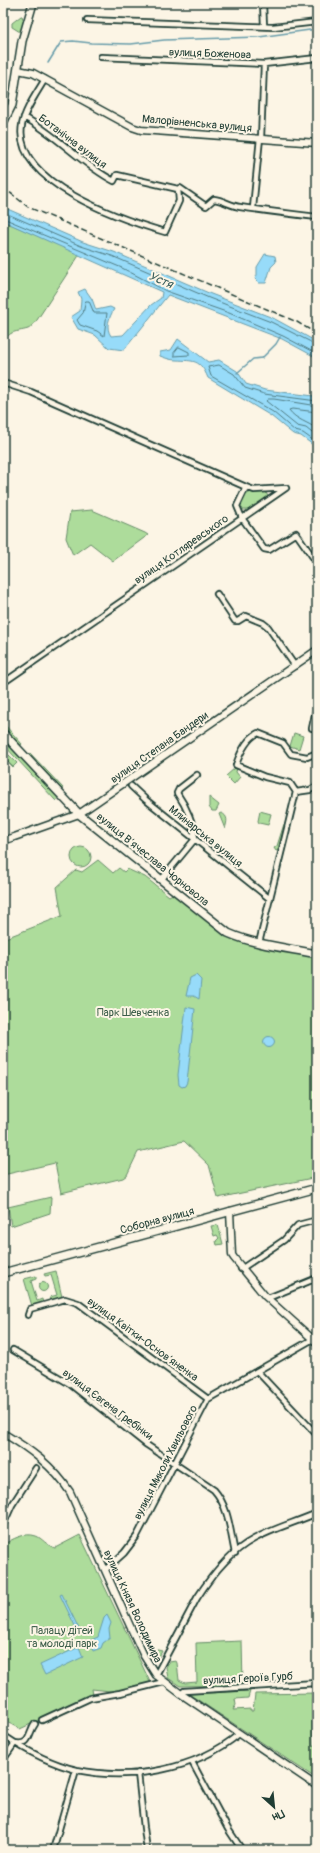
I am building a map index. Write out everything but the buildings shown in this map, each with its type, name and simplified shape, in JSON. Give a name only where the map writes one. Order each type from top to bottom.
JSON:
[{"type":"main road","points":[[3,123],[12,105],[22,41],[33,3]]},
{"type":"main road","name":"вулиця Вʼячеслава Чорновола","points":[[3,733],[80,814],[228,933],[238,938],[259,943],[317,954]]},
{"type":"main road","name":"Соборна вулиця","points":[[3,1273],[317,1188]]},
{"type":"street","points":[[263,3],[264,26]]},
{"type":"street","points":[[87,20],[273,27],[317,22]]},
{"type":"street","name":"вулиця Боженова","points":[[102,57],[264,64],[317,58]]},
{"type":"street","points":[[253,208],[260,138],[264,64]]},
{"type":"street","name":"Малорівненська вулиця","points":[[18,70],[33,73],[132,127],[170,133],[317,142]]},
{"type":"street","name":"Ботанічна вулиця","points":[[45,79],[24,117],[22,132],[28,154],[33,162],[48,178],[95,208],[165,232],[178,201],[178,189]]},
{"type":"street","name":"Ботанічна вулиця","points":[[24,117],[54,137],[99,174],[114,181],[117,175],[178,189],[180,188],[206,206],[214,199],[218,199],[234,206],[317,217]]},
{"type":"street","points":[[3,383],[31,392],[254,490],[286,488],[242,518],[267,550],[296,533],[317,562]]},
{"type":"street","name":"вулиця Котляревського","points":[[3,683],[242,518],[237,506],[246,487]]},
{"type":"street","points":[[217,594],[235,621],[238,621],[246,616],[263,622],[268,626],[295,666]]},
{"type":"street","name":"вулиця Степана Бандери","points":[[3,841],[80,814],[317,650]]},
{"type":"street","points":[[312,728],[317,704]]},
{"type":"street","points":[[259,943],[296,792],[290,783],[265,777],[236,765],[246,744],[258,733],[283,743],[291,754],[306,757],[317,753]]},
{"type":"street","points":[[161,880],[195,839],[195,833],[184,803],[177,793],[179,789],[197,775]]},
{"type":"street","name":"Млинарська вулиця","points":[[131,786],[270,899]]},
{"type":"street","points":[[296,792],[310,790],[317,786]]},
{"type":"street","points":[[230,1211],[232,1255],[242,1269],[268,1298],[315,1341]]},
{"type":"street","points":[[242,1269],[284,1240],[298,1225],[317,1220]]},
{"type":"street","points":[[268,1298],[317,1278]]},
{"type":"street","name":"вулиця Квітки-Основʼяненка","points":[[28,1315],[30,1309],[65,1299],[78,1303],[208,1399]]},
{"type":"street","name":"вулиця Миколи Хвильового","points":[[105,1570],[124,1553],[137,1536],[208,1399],[257,1371],[315,1341]]},
{"type":"street","name":"вулиця Євгена Гребінки","points":[[13,1350],[70,1384],[147,1445],[208,1484],[218,1495],[226,1511],[235,1553]]},
{"type":"street","points":[[257,1371],[317,1435]]},
{"type":"street","name":"вулиця Князя Володимира","points":[[3,1433],[33,1453],[61,1478],[70,1492],[144,1656],[156,1675],[239,1734],[317,1786]]},
{"type":"street","points":[[3,1525],[12,1505],[36,1468]]},
{"type":"street","points":[[156,1675],[200,1593],[235,1553],[256,1538],[317,1513]]},
{"type":"street","points":[[42,1720],[90,1698],[120,1693],[164,1682]]},
{"type":"street","name":"вулиця Героїв Гурб","points":[[181,1694],[184,1691],[317,1683]]},
{"type":"street","points":[[15,1743],[22,1745],[25,1743],[35,1724]]},
{"type":"street","points":[[3,1735],[36,1755],[76,1770],[96,1773],[138,1773],[192,1762],[228,1743],[239,1734]]},
{"type":"street","points":[[3,1760],[15,1743]]},
{"type":"street","points":[[192,1762],[228,1829],[242,1850]]},
{"type":"street","points":[[52,1850],[76,1770]]},
{"type":"street","points":[[138,1773],[148,1850]]},
{"type":"green space","points":[[21,16],[24,21],[22,31],[20,32],[12,27],[12,23]]},
{"type":"green space","points":[[3,221],[80,254],[33,325],[28,329],[11,333],[3,343]]},
{"type":"green space","points":[[251,492],[266,492],[268,497],[250,510],[243,510],[240,506],[245,495]]},
{"type":"green space","points":[[92,510],[148,535],[113,561],[90,543],[73,555],[66,538],[70,512]]},
{"type":"green space","points":[[3,723],[22,744],[20,746],[3,727]]},
{"type":"green space","points":[[294,733],[303,736],[299,749],[290,746]]},
{"type":"green space","points":[[4,740],[58,798],[56,801],[3,744]]},
{"type":"green space","points":[[30,753],[63,788],[61,789],[29,755]]},
{"type":"green space","points":[[9,755],[17,763],[13,767],[5,759]]},
{"type":"green space","points":[[237,768],[236,772],[240,777],[234,784],[226,776]]},
{"type":"green space","points":[[209,797],[219,805],[216,811],[212,811],[209,807]]},
{"type":"green space","points":[[260,811],[271,814],[268,825],[259,823]]},
{"type":"green space","points":[[219,814],[224,814],[227,822],[225,829]]},
{"type":"green space","points":[[284,824],[286,825],[280,849],[276,851],[274,848],[277,846]]},
{"type":"green space","points":[[81,847],[88,850],[91,857],[88,864],[81,867],[74,864],[71,857],[74,850]]},
{"type":"green space","name":"Парк Шевченка","points":[[98,860],[113,873],[119,868],[124,872],[127,869],[145,877],[169,896],[176,892],[224,932],[317,954],[317,1177],[218,1198],[209,1165],[184,1141],[138,1152],[127,1175],[123,1178],[61,1193],[55,1163],[3,1175],[3,939],[62,916],[57,887],[76,870],[82,872]]},
{"type":"green space","points":[[51,1197],[50,1213],[11,1226],[8,1207]]},
{"type":"green space","points":[[218,1225],[223,1244],[217,1245],[216,1241],[219,1238],[217,1235],[214,1236],[211,1226]]},
{"type":"green space","points":[[56,1271],[62,1297],[51,1302],[50,1297],[57,1295],[51,1275],[45,1276],[44,1274]]},
{"type":"green space","points":[[36,1276],[36,1279],[31,1281],[37,1301],[42,1299],[43,1304],[32,1306],[24,1279]]},
{"type":"green space","points":[[41,1283],[45,1283],[47,1287],[45,1291],[41,1291],[39,1289],[39,1285]]},
{"type":"green space","name":"Палацу дітей та молоді парк","points":[[32,1535],[38,1537],[55,1548],[80,1535],[151,1684],[119,1692],[92,1689],[93,1695],[20,1729],[3,1720],[3,1545],[10,1540]]},
{"type":"green space","points":[[242,1641],[243,1685],[180,1686],[168,1678],[166,1667],[169,1662],[176,1661],[179,1680],[185,1683],[197,1682],[196,1643]]},
{"type":"green space","points":[[149,1648],[162,1651],[157,1661]]},
{"type":"green space","points":[[250,1691],[248,1698],[235,1699],[236,1705],[233,1710],[251,1709],[251,1711],[253,1711],[255,1694],[317,1693],[312,1700],[313,1745],[317,1746],[317,1779],[189,1694]]},
{"type":"water","name":"Устя","points":[[3,207],[83,242],[114,252],[211,294],[273,318],[317,342],[317,358],[282,339],[168,295],[124,350],[109,348],[95,335],[78,329],[71,317],[80,311],[81,299],[78,292],[85,289],[92,299],[96,310],[110,307],[114,309],[109,319],[108,326],[111,336],[123,335],[151,305],[161,298],[162,292],[3,221]]},
{"type":"water","points":[[265,254],[275,256],[276,262],[271,267],[266,283],[259,283],[255,279],[257,275],[257,267]]},
{"type":"water","points":[[178,339],[208,362],[219,360],[237,371],[246,384],[265,390],[314,396],[317,399],[317,448],[301,436],[293,434],[271,416],[208,378],[202,367],[196,362],[172,360],[160,356],[160,352],[171,350]]},
{"type":"water","points":[[196,975],[201,980],[199,999],[194,996],[186,996],[190,978]]},
{"type":"water","points":[[186,1007],[195,1009],[187,1082],[185,1086],[182,1087],[179,1085],[178,1075]]},
{"type":"water","points":[[267,1037],[271,1037],[273,1038],[273,1046],[267,1047],[264,1044],[264,1040]]},
{"type":"water","points":[[62,1594],[80,1631],[78,1632],[60,1595]]},
{"type":"water","points":[[107,1615],[111,1623],[109,1629],[110,1638],[103,1643],[101,1648],[93,1651],[89,1641],[98,1637],[104,1618]]},
{"type":"water","points":[[79,1647],[83,1657],[45,1675],[40,1665]]},
{"type":"waterway","points":[[48,63],[61,42],[73,41],[131,44],[164,40],[259,37],[317,29]]},
{"type":"waterway","points":[[237,373],[253,359],[262,358],[276,344],[280,337]]},
{"type":"railway","points":[[3,187],[28,207],[297,322],[317,334]]}]
